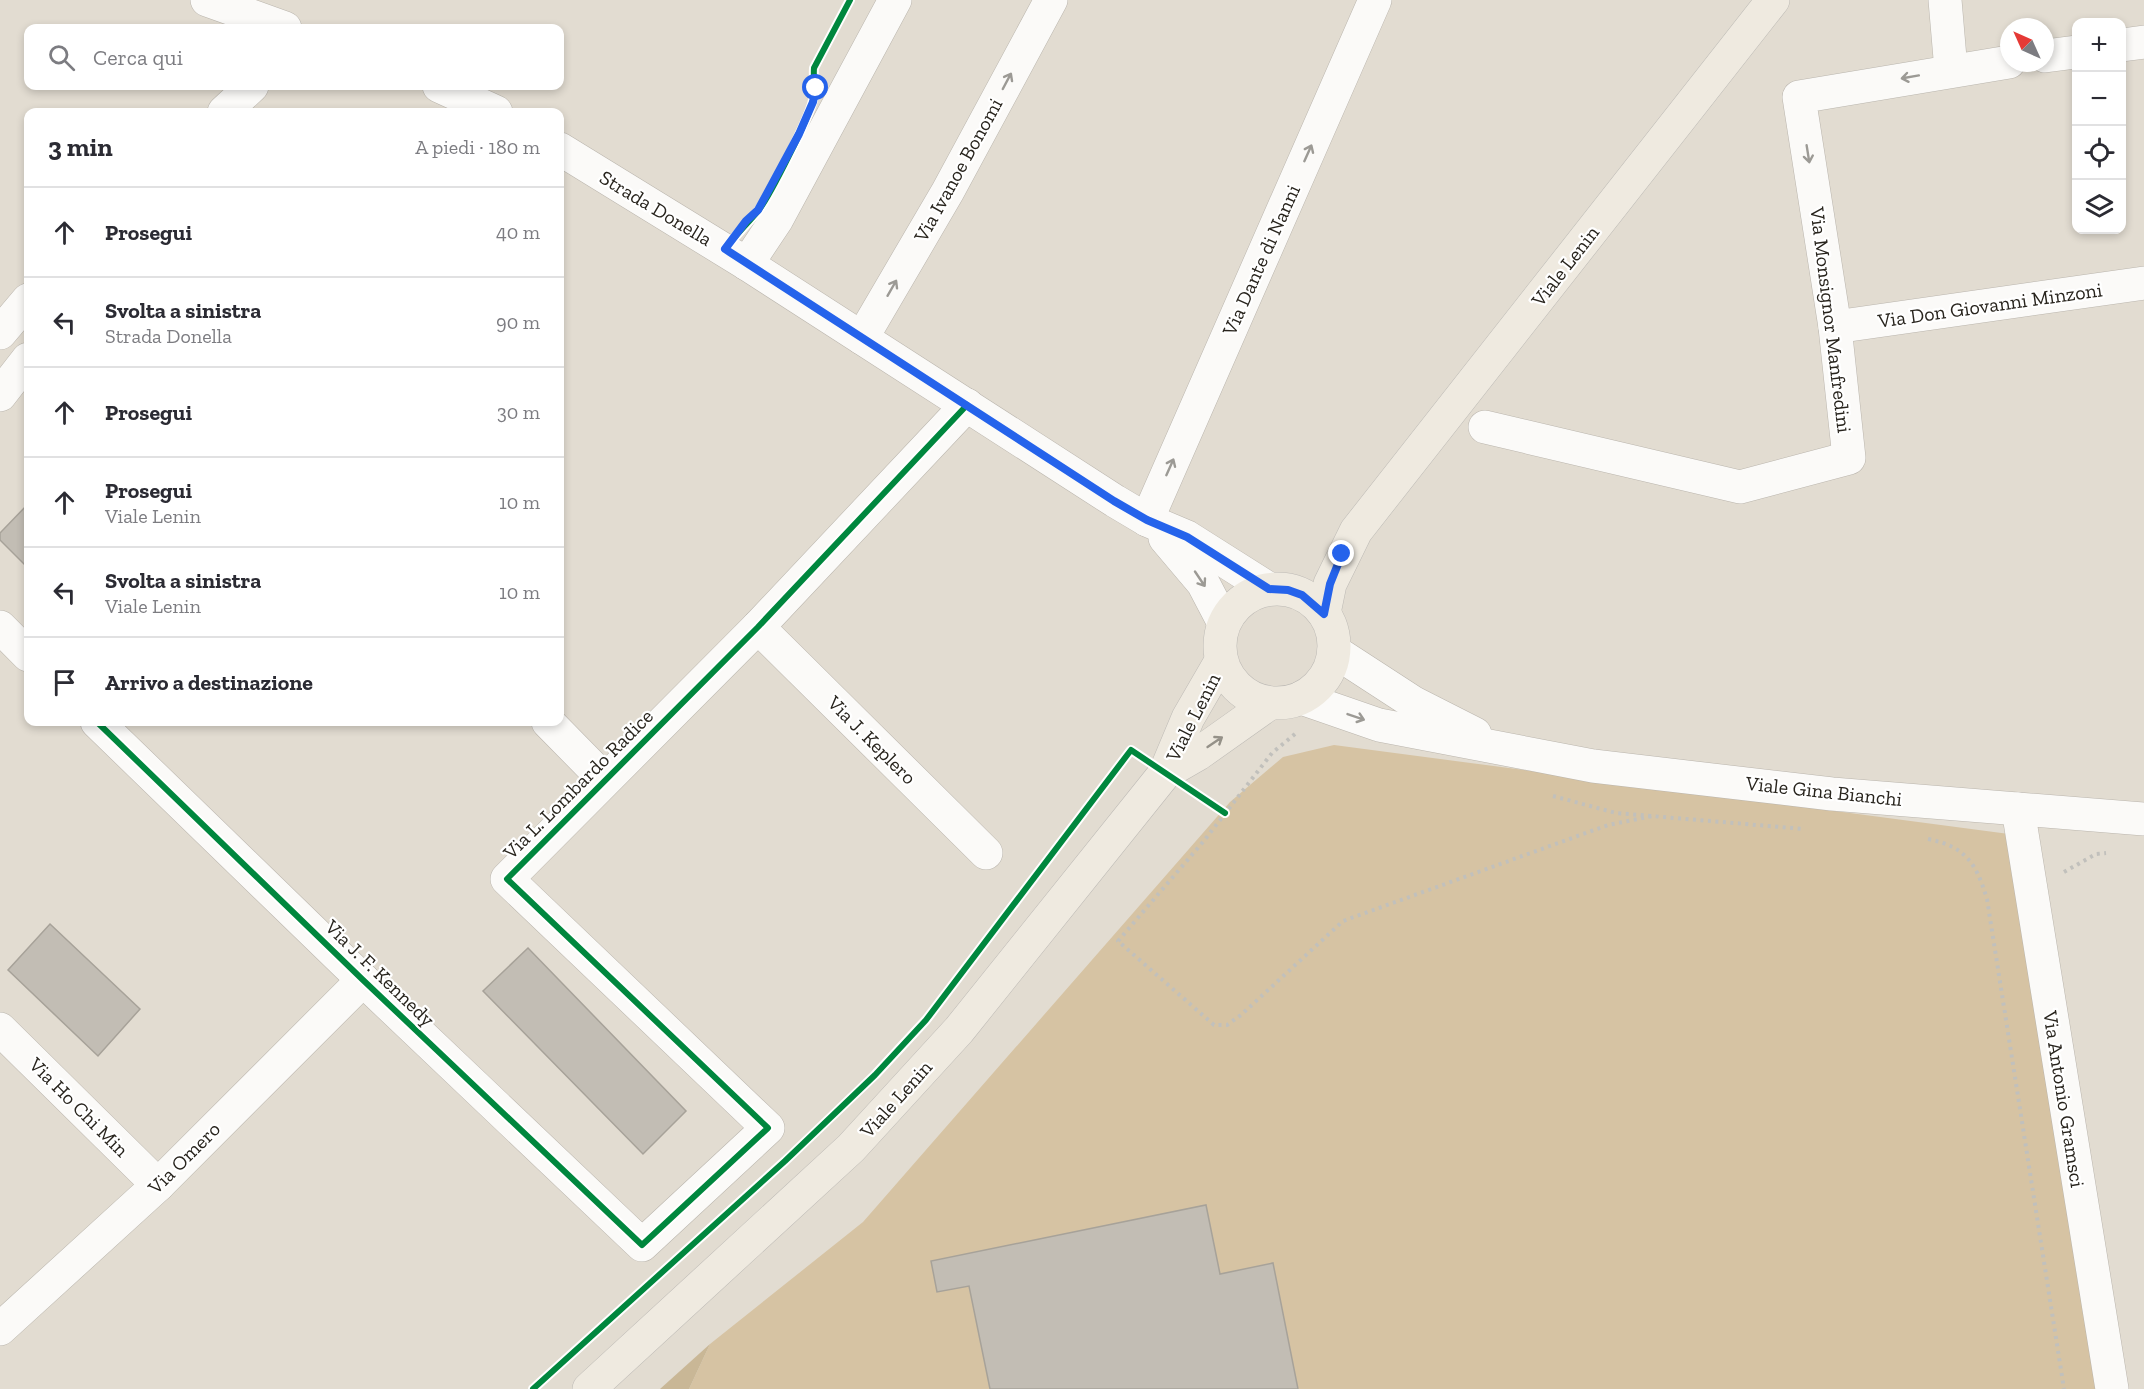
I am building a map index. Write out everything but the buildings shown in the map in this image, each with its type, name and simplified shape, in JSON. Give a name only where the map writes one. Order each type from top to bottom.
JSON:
[{"type":"main road","name":"Viale Lenin","points":[[1324,614],[1330,584],[1356,531],[1773,0]]},
{"type":"main road","name":"Viale Lenin","points":[[1285,701],[1254,699],[1239,690],[1228,677],[1221,661],[1220,642],[1224,623],[1235,607],[1251,595],[1279,590],[1356,531]]},
{"type":"main road","points":[[1279,590],[1308,598],[1324,614],[1334,638],[1334,651]]},
{"type":"main road","name":"Viale Lenin","points":[[1166,773],[1285,701],[1313,690],[1324,679],[1334,651]]},
{"type":"main road","name":"Viale Lenin","points":[[589,1389],[851,1148],[959,1030],[1166,773],[1188,718],[1221,661]]},
{"type":"street","points":[[207,0],[274,24]]},
{"type":"street","points":[[747,264],[777,219],[895,0]]},
{"type":"street","name":"Via Ivanoe Bonomi","points":[[862,338],[948,191],[1051,0]]},
{"type":"street","name":"Via Dante di Nanni","points":[[1147,520],[1375,0]]},
{"type":"street","points":[[1945,0],[1951,70],[2000,63]]},
{"type":"street","points":[[2126,44],[2144,42]]},
{"type":"street","points":[[2054,55],[2072,53]]},
{"type":"street","name":"Via Monsignor Manfredini","points":[[1485,427],[1740,488],[1848,458],[1835,327],[1799,96],[1951,70]]},
{"type":"street","points":[[228,108],[248,90]]},
{"type":"street","points":[[448,90],[487,108]]},
{"type":"street","name":"Strada Donella","points":[[564,151],[747,264],[1147,520]]},
{"type":"street","name":"Via Don Giovanni Minzoni","points":[[1835,327],[2144,283]]},
{"type":"street","points":[[0,312],[24,290]]},
{"type":"street","points":[[0,333],[24,305]]},
{"type":"street","points":[[0,395],[24,364]]},
{"type":"street","name":"Via L. Lombardo Radice","points":[[642,1245],[768,1128],[507,879],[758,627],[967,405]]},
{"type":"street","points":[[1147,520],[1187,537],[1279,590]]},
{"type":"street","points":[[1147,520],[1190,565],[1203,583],[1224,623]]},
{"type":"street","points":[[0,627],[24,651]]},
{"type":"street","name":"Via J. Keplero","points":[[758,627],[986,853]]},
{"type":"street","points":[[1334,651],[1414,703],[1506,750]]},
{"type":"street","name":"Viale Gina Bianchi","points":[[1285,701],[1379,725],[1593,766],[1821,792],[2144,819]]},
{"type":"street","name":"Via J. F. Kennedy","points":[[101,726],[363,980],[642,1245]]},
{"type":"street","points":[[552,726],[605,780]]},
{"type":"street","name":"Via Antonio Gramsci","points":[[2018,809],[2112,1389]]},
{"type":"street","name":"Via Omero","points":[[0,1329],[158,1185],[363,980]]},
{"type":"street","name":"Via Ho Chi Min","points":[[0,1029],[158,1185]]},
{"type":"path","points":[[1297,732],[1272,753],[1118,941],[1214,1025],[1227,1025],[1241,1015],[1343,921],[1608,825],[1653,816]]},
{"type":"path","points":[[1545,794],[1616,813],[1814,829]]},
{"type":"path","points":[[1215,806],[1225,813]]},
{"type":"path","points":[[1918,838],[1954,846],[1968,858],[1979,873],[1987,899],[2064,1389]]},
{"type":"shaded area","points":[[1334,745],[2009,834],[2097,1389],[689,1389],[710,1344],[863,1222],[1230,802],[1283,757]]},
{"type":"shaded area","points":[[710,1344],[689,1389],[660,1389]]},
{"type":"cycle path","points":[[725,249],[758,211],[788,157],[813,100],[814,68],[850,0]]},
{"type":"cycle path","points":[[101,726],[363,980],[642,1245],[768,1128],[507,879],[758,627],[967,405]]},
{"type":"cycle path","points":[[533,1389],[785,1161],[875,1075],[926,1020],[1131,750],[1225,813]]},
{"type":"route","points":[[816,88],[813,102],[799,134],[758,210],[746,221],[725,249],[1114,501],[1147,520],[1187,537],[1210,554],[1269,589],[1288,590],[1302,595],[1324,614],[1330,584],[1342,554]]}]
